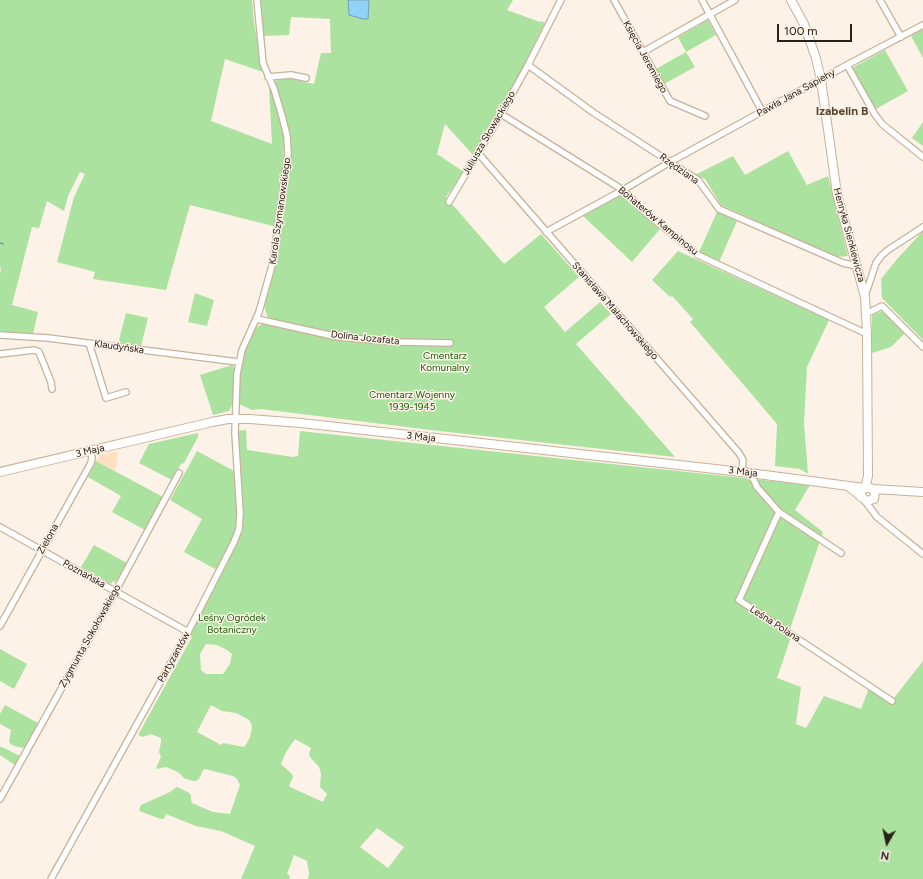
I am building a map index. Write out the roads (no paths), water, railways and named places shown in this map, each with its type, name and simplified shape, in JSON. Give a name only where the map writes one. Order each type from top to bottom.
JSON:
[{"type":"street","name":"Karola Szymanowskiego","points":[[236,419],[238,362],[248,336],[257,319],[273,262],[288,154],[287,136],[282,116],[274,89],[263,63],[256,0]]},
{"type":"street","name":"Juliusza Słowackiego","points":[[449,202],[501,114],[561,0]]},
{"type":"street","name":"Księcia Jeremiego","points":[[614,0],[670,101],[705,116]]},
{"type":"street","points":[[702,0],[762,111]]},
{"type":"street","points":[[643,52],[735,0]]},
{"type":"street","name":"Henryka Sienkiewicza","points":[[791,0],[810,39],[821,80],[836,194],[865,296],[867,334],[868,488],[861,493],[868,499]]},
{"type":"street","points":[[880,0],[901,37]]},
{"type":"street","name":"Pawła Jana Sapiehy","points":[[546,232],[762,111],[923,25]]},
{"type":"street","name":"Rzędziana","points":[[528,65],[594,113],[698,180],[719,209],[833,258],[857,266]]},
{"type":"street","points":[[847,65],[874,113],[882,124],[923,157]]},
{"type":"street","points":[[268,77],[287,75],[306,78]]},
{"type":"street","name":"Bohaterów Kampinosu","points":[[501,114],[623,190],[646,213],[698,255],[867,334]]},
{"type":"street","name":"Stanisława Małachowskiego","points":[[478,153],[739,453],[743,460],[742,472]]},
{"type":"street","points":[[865,296],[876,263],[882,255],[923,227]]},
{"type":"street","points":[[866,314],[882,306],[923,347]]},
{"type":"street","name":"Dolina Jozafata","points":[[257,319],[338,337],[398,342],[450,343]]},
{"type":"street","name":"Klaudyńska","points":[[0,335],[48,338],[238,362]]},
{"type":"street","points":[[89,343],[106,398],[126,392]]},
{"type":"street","points":[[0,354],[37,350],[41,355],[52,389]]},
{"type":"street","name":"3 Maja","points":[[0,472],[207,423],[236,419],[252,419],[301,423],[742,472],[846,486],[923,492]]},
{"type":"street","name":"Partyzantów","points":[[51,879],[188,632],[234,542],[239,529],[240,513],[235,433],[236,419]]},
{"type":"street","name":"Zielona","points":[[0,626],[91,463],[92,458],[90,451]]},
{"type":"street","name":"Zygmunta Sokołowskiego","points":[[0,799],[179,473]]},
{"type":"street","points":[[752,476],[757,487],[779,512],[841,553]]},
{"type":"street","name":"3 Maja","points":[[846,486],[868,499],[897,490]]},
{"type":"street","points":[[868,488],[875,492],[868,499],[873,512],[923,554]]},
{"type":"street","name":"Leśna Polana","points":[[779,512],[739,600],[892,701]]},
{"type":"street","name":"Poznańska","points":[[0,527],[188,632]]},
{"type":"water","points":[[348,0],[369,0],[368,19],[349,15]]},
{"type":"district","name":"Izabelin B","points":[[842,111]]},
{"type":"park label","name":"Cmentarz Komunalny","points":[[445,362]]},
{"type":"park label","name":"Cmentarz Wojenny 1939-1945","points":[[412,400]]},
{"type":"park label","name":"Leśny Ogródek Botaniczny","points":[[232,624]]}]
